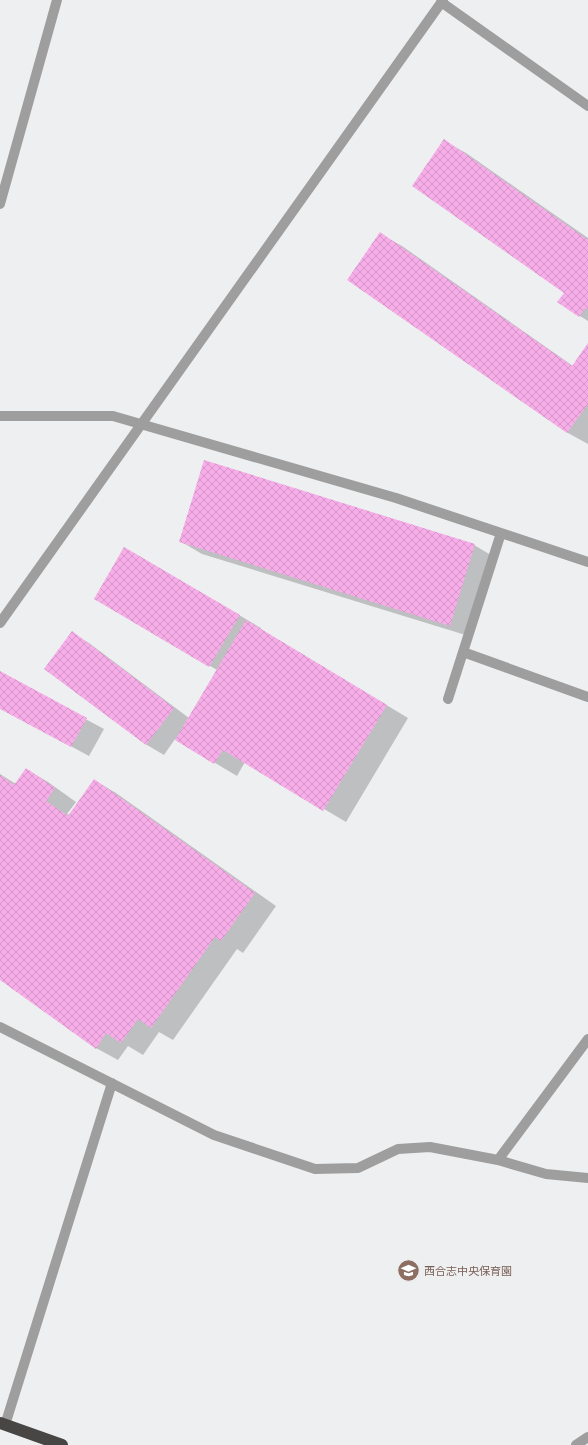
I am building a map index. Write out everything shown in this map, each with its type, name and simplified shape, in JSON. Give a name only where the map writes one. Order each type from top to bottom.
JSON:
[{"type":"highway","points":[[2,1424],[62,1445]]},
{"type":"street","points":[[0,204],[57,0]]},
{"type":"street","points":[[0,623],[442,1],[588,106]]},
{"type":"street","points":[[0,416],[113,416],[396,498],[588,562]]},
{"type":"street","points":[[448,699],[501,533]]},
{"type":"street","points":[[463,652],[588,697]]},
{"type":"street","points":[[0,1027],[214,1135],[315,1169],[358,1168],[398,1149],[430,1147],[498,1160],[546,1174],[588,1178]]},
{"type":"street","points":[[498,1160],[588,1039]]},
{"type":"street","points":[[2,1424],[112,1083]]},
{"type":"street","points":[[576,1445],[588,1437]]},
{"type":"building","points":[[444,139],[588,240],[588,310],[585,308],[579,317],[557,302],[564,293],[412,186]]},
{"type":"building","points":[[380,232],[572,366],[588,343],[588,404],[567,433],[347,280]]},
{"type":"building","points":[[204,460],[475,544],[450,626],[179,542]]},
{"type":"building","points":[[124,547],[240,615],[209,667],[94,599]]},
{"type":"building","points":[[246,620],[387,705],[323,811],[223,750],[214,764],[175,740]]},
{"type":"building","points":[[72,631],[174,708],[146,745],[44,669]]},
{"type":"building","points":[[0,671],[87,718],[71,747],[0,709]]},
{"type":"building","points":[[26,768],[55,788],[46,801],[68,816],[94,779],[255,893],[221,941],[215,937],[151,1028],[138,1019],[121,1043],[106,1033],[96,1049],[0,980],[0,775],[14,785]]},
{"type":"place","name":"西合志中央保育園","points":[[408,1270]]}]
